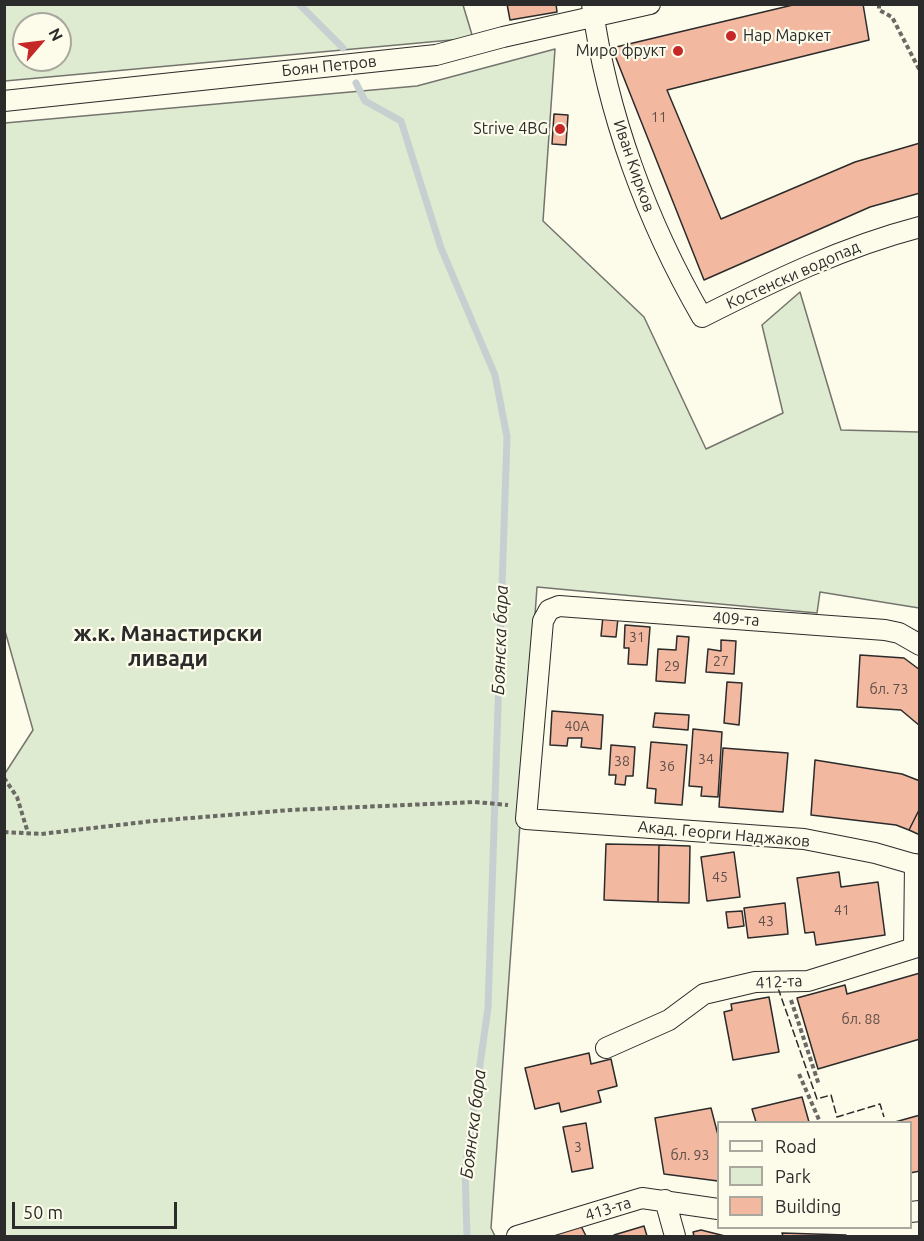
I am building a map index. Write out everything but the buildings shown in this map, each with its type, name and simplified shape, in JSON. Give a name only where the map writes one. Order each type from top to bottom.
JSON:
[{"type":"street","name":"Боян Петров","points":[[4,101],[436,55],[593,11],[650,4]]},
{"type":"street","name":"Иван Кирков","points":[[593,11],[609,89],[647,206],[675,271],[702,317]]},
{"type":"street","name":"Костенски водопад","points":[[702,317],[859,244],[920,227]]},
{"type":"street","name":"409-та","points":[[526,819],[543,621],[549,610],[560,606],[885,630],[899,633],[920,645]]},
{"type":"street","name":"Акад. Георги Наджаков","points":[[526,819],[804,839],[875,853],[917,865]]},
{"type":"street","name":"412-та","points":[[606,1048],[669,1020],[705,994],[755,982],[808,981],[914,948],[917,865]]},
{"type":"street","name":"413-та","points":[[517,1236],[642,1198],[717,1209]]},
{"type":"street","points":[[665,1200],[675,1236]]},
{"type":"path","points":[[879,4],[879,10],[892,17],[920,71]]},
{"type":"path","points":[[4,778],[17,797],[28,833]]},
{"type":"path","points":[[4,832],[28,833],[291,810],[475,802],[501,804]]},
{"type":"path","points":[[785,982],[819,1085]]},
{"type":"path","points":[[799,1074],[820,1121]]},
{"type":"green space","points":[[5,5],[463,5],[473,38],[5,81]]},
{"type":"green space","points":[[555,49],[543,221],[644,317],[706,449],[783,413],[762,325],[800,292],[841,430],[919,432],[919,608],[820,592],[817,613],[537,587],[491,1228],[495,1236],[5,1236],[4,775],[33,730],[5,631],[5,123],[417,86]]},
{"type":"waterway","name":"Боянска бара","points":[[299,4],[343,48]]},
{"type":"waterway","name":"Боянска бара","points":[[356,83],[365,101],[401,121],[441,248],[495,375],[507,437],[488,1008],[465,1170],[467,1236]]},
{"type":"fence","points":[[778,988],[817,1099],[831,1095],[837,1117],[880,1104],[884,1117]]},
{"type":"place","name":"Нар Маркет","points":[[731,36]]},
{"type":"place","name":"Миро фрукт","points":[[678,51]]},
{"type":"place","name":"Strive 4BG","points":[[560,129]]},
{"type":"district","name":"ж.к. Манастирски ливади","points":[[168,646]]}]
